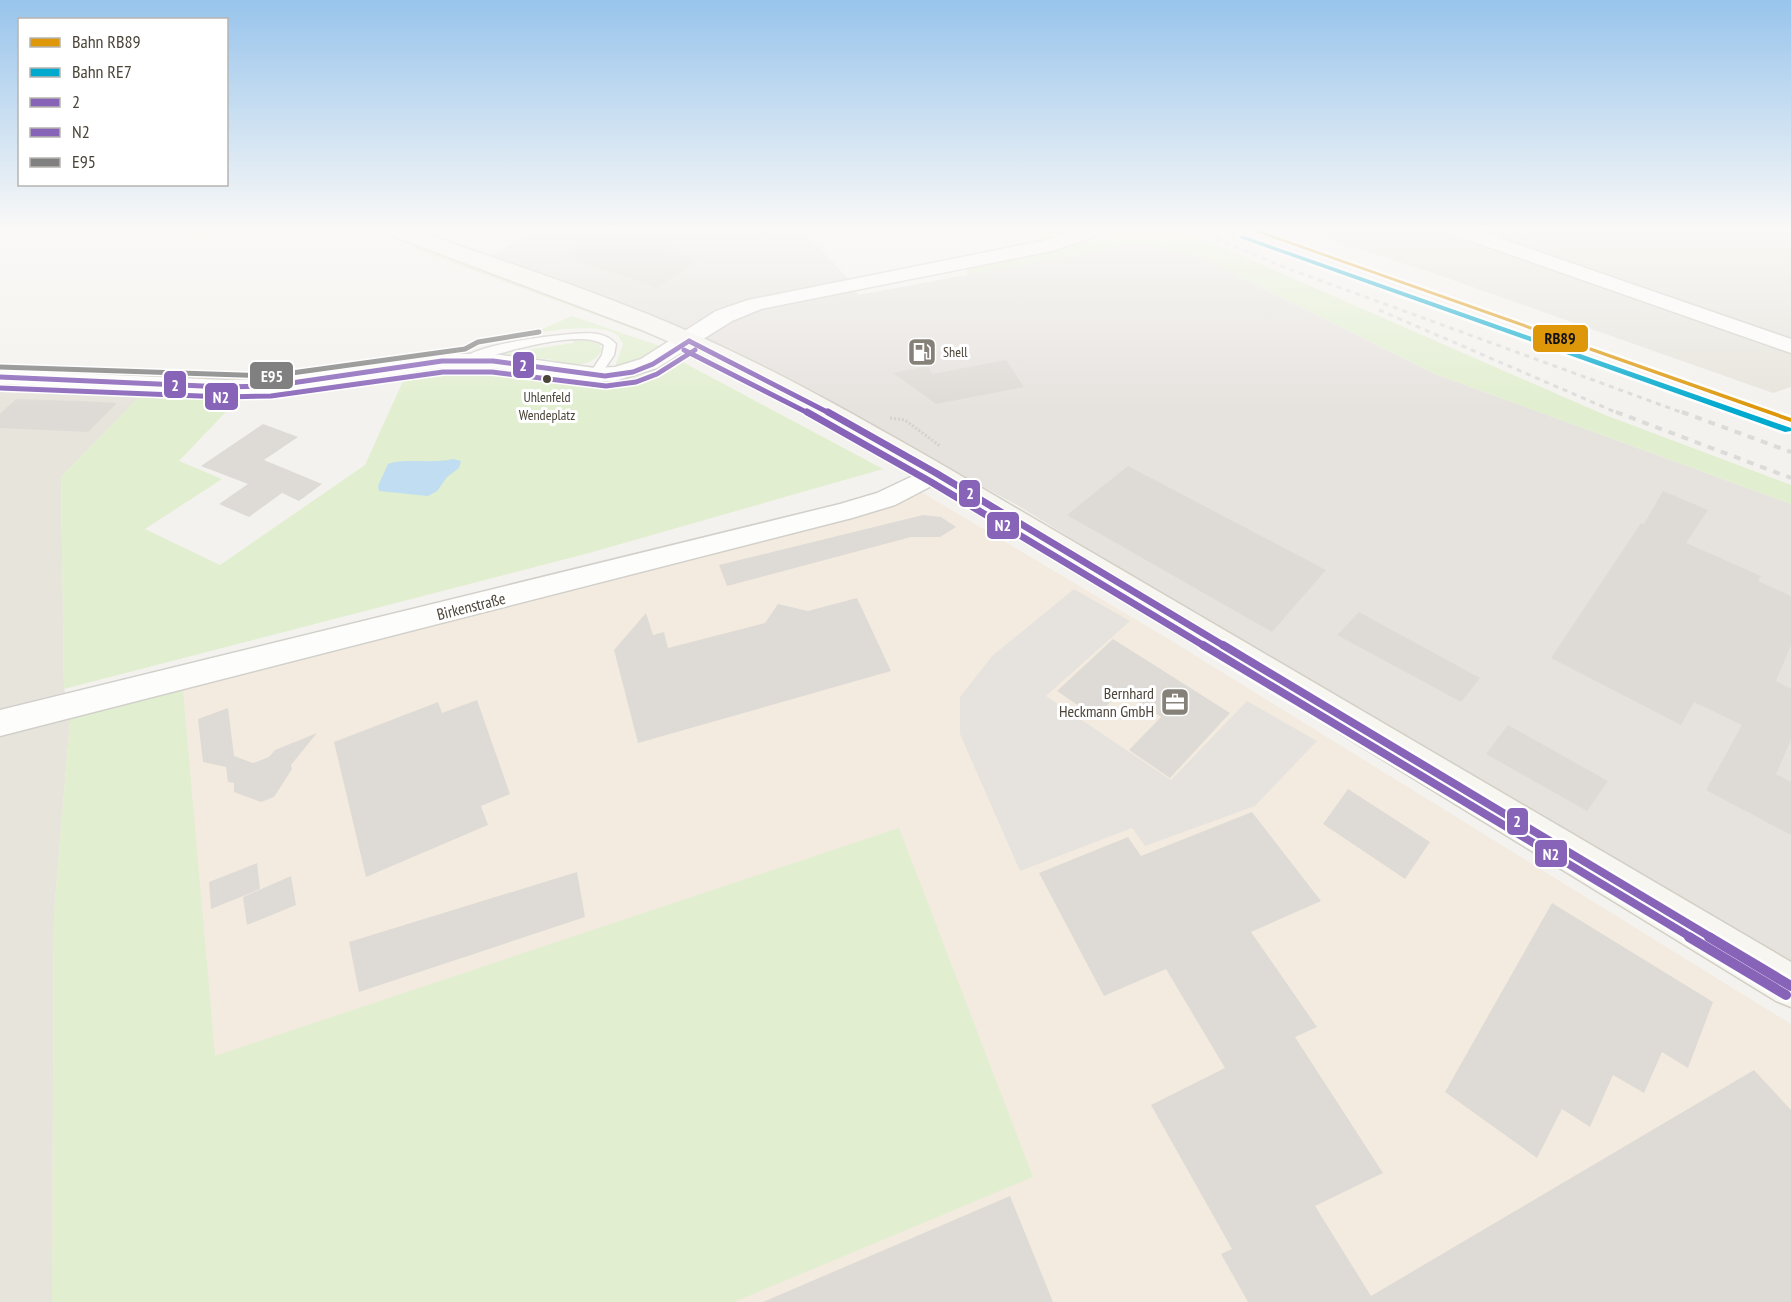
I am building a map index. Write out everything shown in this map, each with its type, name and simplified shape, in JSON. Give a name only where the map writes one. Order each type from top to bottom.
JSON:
[{"type":"main road","points":[[553,288],[689,341],[805,399],[936,473],[1791,986]]},
{"type":"street","points":[[0,377],[225,387],[260,386],[468,359],[595,375],[633,372],[653,363],[689,341],[726,315],[755,304],[837,288]]},
{"type":"street","points":[[1626,288],[1791,346]]},
{"type":"street","name":"Birkenstraße","points":[[0,723],[843,512],[886,499],[936,473]]},
{"type":"lane","points":[[468,359],[481,352],[503,348],[583,336],[600,337],[610,344],[608,355],[595,375]]},
{"type":"shaded area","points":[[572,288],[853,288],[858,295],[897,288],[1262,288],[1435,374],[1791,504],[1791,966],[1228,635],[1017,505],[706,340]]},
{"type":"shaded area","points":[[1475,288],[1791,288],[1791,387],[1773,393]]},
{"type":"shaded area","points":[[0,370],[160,376],[61,477],[64,689],[71,709],[54,914],[52,1302],[0,1302]]},
{"type":"shaded area","points":[[913,487],[1175,643],[1791,1024],[1791,1302],[52,1302],[54,914],[71,709]]},
{"type":"shaded area","points":[[1074,589],[1130,621],[1046,696],[1171,780],[1247,701],[1317,741],[1255,806],[1145,846],[1132,828],[1020,871],[960,734],[960,697],[992,656]]},
{"type":"green space","points":[[520,288],[532,288],[650,332],[650,335]]},
{"type":"green space","points":[[1262,288],[1315,288],[1605,415],[1791,485],[1791,504],[1435,374]]},
{"type":"green space","points":[[572,316],[660,346],[652,356],[618,369],[616,364],[623,344],[618,336],[605,330],[586,328],[534,333],[444,352],[542,329]]},
{"type":"green space","points":[[574,340],[591,341],[600,345],[602,350],[593,360],[574,365],[553,363],[555,360],[499,354],[573,343]]},
{"type":"green space","points":[[700,358],[721,364],[820,417],[883,453],[892,465],[763,391],[702,362]]},
{"type":"green space","points":[[677,359],[883,469],[589,553],[64,689],[61,477],[142,394],[244,393],[179,461],[222,479],[145,529],[220,565],[365,465],[408,370],[453,365],[580,383],[618,380],[646,374]]},
{"type":"green space","points":[[182,680],[215,1056],[899,828],[1033,1177],[734,1302],[52,1302],[54,914],[71,709]]},
{"type":"water","points":[[453,459],[461,461],[459,468],[447,477],[437,491],[428,496],[379,491],[378,486],[388,464],[402,461]]},
{"type":"building","points":[[1006,360],[1024,387],[936,404],[893,373],[928,366],[932,374]]},
{"type":"building","points":[[16,399],[117,403],[88,432],[0,428],[0,414]]},
{"type":"building","points":[[263,424],[298,437],[264,460],[322,484],[299,501],[282,493],[249,517],[219,504],[248,484],[201,466]]},
{"type":"building","points":[[1128,466],[1326,570],[1272,632],[1067,515]]},
{"type":"building","points":[[1663,491],[1708,510],[1686,543],[1761,576],[1758,581],[1791,596],[1791,645],[1776,681],[1791,689],[1791,740],[1776,774],[1791,782],[1791,835],[1706,790],[1742,725],[1694,702],[1681,725],[1551,658],[1641,523],[1644,524]]},
{"type":"building","points":[[923,515],[941,517],[956,527],[940,537],[911,537],[727,586],[719,565]]},
{"type":"building","points":[[857,598],[891,671],[638,743],[614,650],[646,613],[653,635],[664,632],[668,648],[765,623],[778,604],[808,611]]},
{"type":"building","points":[[1359,612],[1480,678],[1461,702],[1337,635]]},
{"type":"building","name":"Bernhard Heckmann GmbH","points":[[1113,639],[1230,713],[1170,778],[1129,750],[1161,717],[1122,691],[1095,717],[1057,691]]},
{"type":"building","points":[[477,700],[510,794],[481,806],[488,825],[366,877],[334,742],[438,702],[442,713]]},
{"type":"building","points":[[228,708],[234,756],[253,763],[269,757],[275,750],[317,733],[291,765],[292,769],[274,797],[261,802],[234,792],[234,783],[228,782],[226,767],[203,762],[198,719]]},
{"type":"building","points":[[1508,725],[1608,781],[1587,811],[1486,754]]},
{"type":"building","points":[[1348,789],[1430,842],[1405,879],[1323,824]]},
{"type":"building","points":[[1252,812],[1321,901],[1251,932],[1317,1027],[1295,1037],[1383,1173],[1315,1206],[1371,1296],[1754,1070],[1791,1110],[1791,1302],[1248,1302],[1221,1254],[1232,1249],[1151,1105],[1225,1068],[1166,969],[1104,996],[1039,873],[1128,837],[1141,856]]},
{"type":"building","points":[[257,863],[260,889],[211,909],[209,882]]},
{"type":"building","points":[[577,872],[585,917],[359,992],[349,942]]},
{"type":"building","points":[[291,876],[296,905],[247,925],[243,897]]},
{"type":"building","points":[[1552,903],[1713,1002],[1688,1068],[1662,1052],[1644,1093],[1613,1075],[1590,1127],[1562,1109],[1537,1158],[1445,1092]]},
{"type":"building","points":[[1010,1196],[1053,1302],[763,1302]]},
{"type":"railway","points":[[1340,288],[1686,414]]},
{"type":"railway","points":[[1379,310],[1620,414]]},
{"type":"railway","points":[[1616,412],[1791,478]]},
{"type":"railway","points":[[1682,412],[1791,452]]},
{"type":"rail line","name":"RE7","points":[[1386,288],[1788,430]]},
{"type":"rail line","name":"RB89","points":[[1417,288],[1791,420]]},
{"type":"transit line","name":"E95","points":[[0,367],[270,376],[465,349],[478,342],[539,332]]},
{"type":"transit line","name":"2","points":[[689,341],[805,399],[936,473],[1791,986]]},
{"type":"transit line","name":"2","points":[[0,377],[225,387],[271,386],[442,361],[493,361],[605,376],[633,372],[653,364],[689,341]]},
{"type":"transit line","name":"N2","points":[[684,350],[800,408],[931,482],[1786,995]]},
{"type":"transit line","name":"N2","points":[[0,388],[225,397],[271,396],[443,372],[492,372],[606,386],[636,382],[657,374],[695,350]]},
{"type":"place","name":"Shell","points":[[922,352]]},
{"type":"place","name":"Uhlenfeld Wendeplatz","points":[[547,379]]},
{"type":"place","name":"Bernhard Heckmann GmbH","points":[[1175,702]]}]
